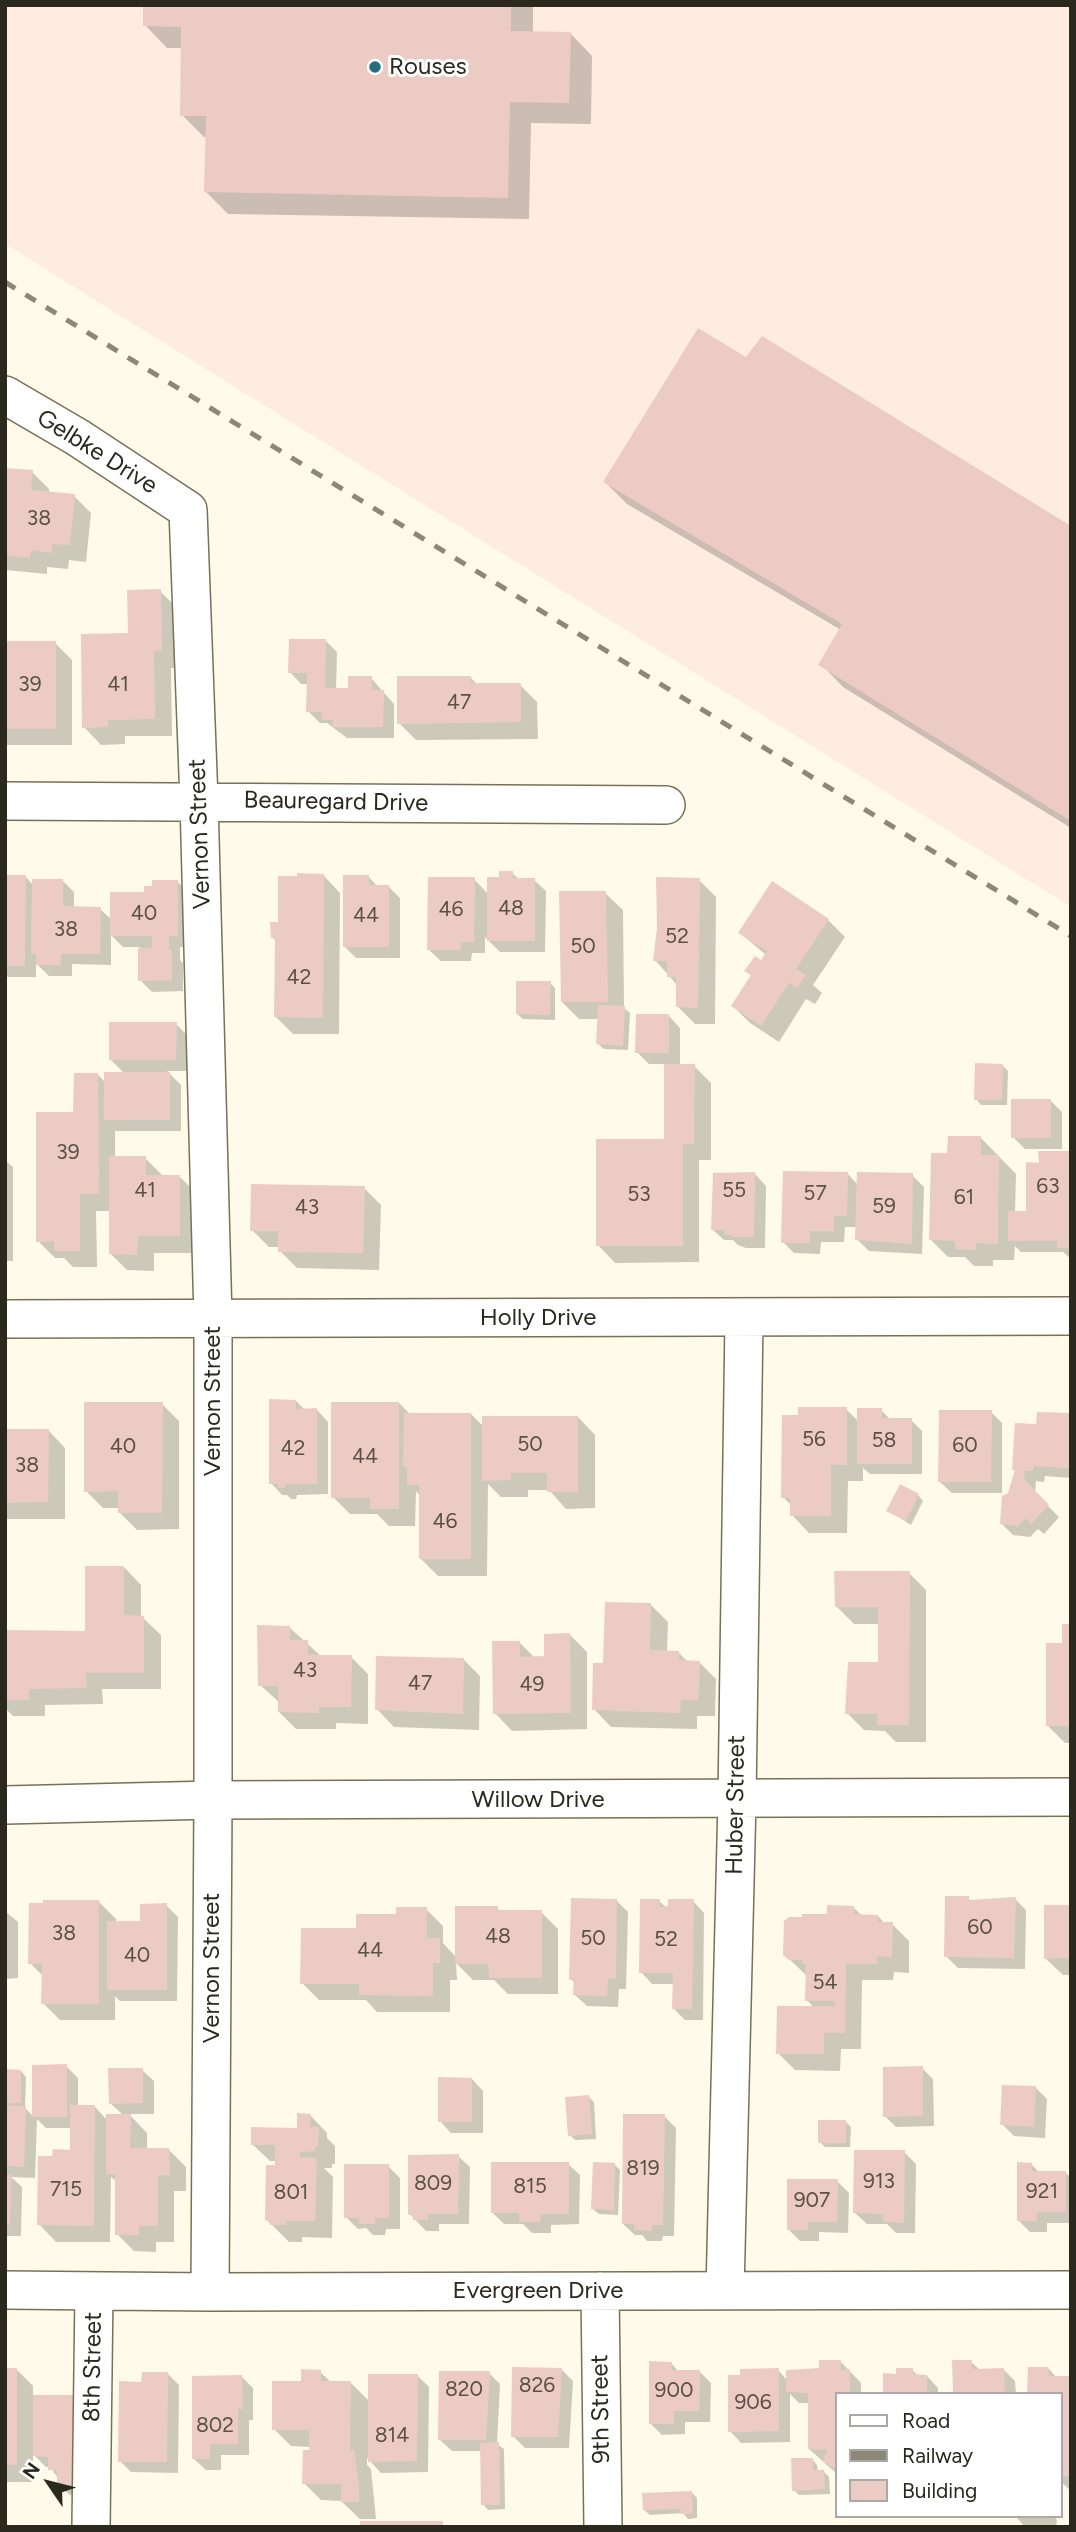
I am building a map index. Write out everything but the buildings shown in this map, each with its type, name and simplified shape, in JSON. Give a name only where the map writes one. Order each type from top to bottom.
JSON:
[{"type":"street","name":"Gelbke Drive","points":[[5,395],[77,437],[188,510]]},
{"type":"street","name":"Vernon Street","points":[[188,510],[213,1318],[214,1800],[210,2292]]},
{"type":"street","name":"Beauregard Drive","points":[[5,801],[199,800],[666,805]]},
{"type":"street","name":"Holly Drive","points":[[5,1319],[1071,1317]]},
{"type":"street","name":"Huber Street","points":[[725,2291],[737,1800],[744,1319]]},
{"type":"street","name":"Willow Drive","points":[[5,1805],[214,1800],[1071,1797]]},
{"type":"street","name":"Evergreen Drive","points":[[5,2290],[1071,2290]]},
{"type":"street","name":"8th Street","points":[[91,2527],[94,2291]]},
{"type":"street","name":"9th Street","points":[[600,2291],[603,2527]]},
{"type":"shaded area","points":[[5,5],[1071,5],[1071,907],[5,244]]},
{"type":"railway","points":[[5,282],[1071,936]]},
{"type":"place","name":"Rouses","points":[[375,67]]}]
